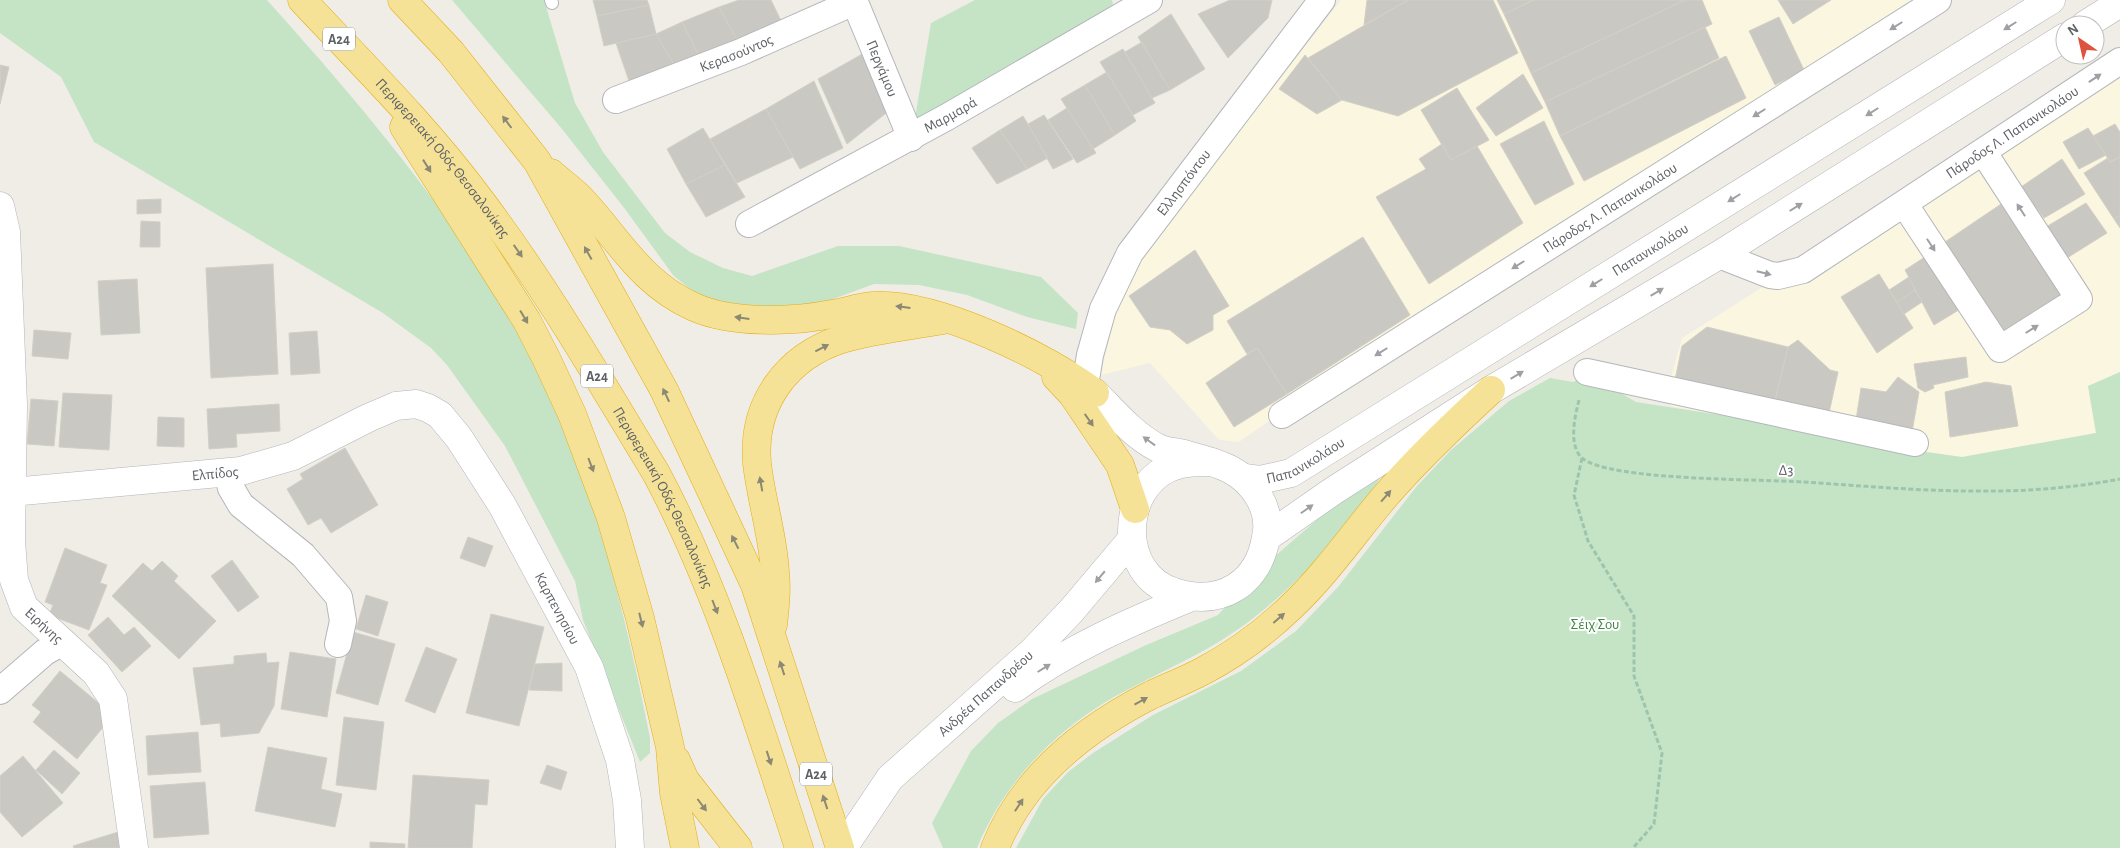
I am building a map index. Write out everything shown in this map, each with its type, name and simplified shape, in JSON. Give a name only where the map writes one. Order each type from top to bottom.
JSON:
[{"type":"highway","name":"Περιφερειακή Οδός Θεσσαλονίκης","points":[[302,0],[376,78],[444,154],[520,253],[656,472],[670,499],[704,580],[754,712],[798,848]]},
{"type":"highway","name":"Α24","points":[[402,0],[451,52],[537,161],[664,390],[755,585],[791,699],[842,848]]},
{"type":"highway","points":[[376,78],[433,174],[527,321],[572,414],[627,571],[670,747],[674,792],[685,848]]},
{"type":"highway","points":[[537,161],[580,199],[644,274],[677,299],[696,308],[725,316],[756,320],[832,314],[856,308],[875,306],[906,307],[950,319],[1036,355],[1090,389]]},
{"type":"highway","points":[[772,636],[776,596],[775,571],[757,462],[759,430],[771,393],[782,376],[802,360],[824,347],[849,338],[950,319]]},
{"type":"highway","points":[[1036,355],[1072,394],[1120,465],[1135,509]]},
{"type":"highway","points":[[995,848],[1022,799],[1058,758],[1101,724],[1151,695],[1202,671],[1265,631],[1318,580],[1404,475],[1445,432],[1491,390]]},
{"type":"highway","points":[[670,747],[685,780],[738,848]]},
{"type":"main road","name":"Παπανικολάου","points":[[1244,478],[1260,480],[1291,473],[2051,0]]},
{"type":"main road","points":[[2101,15],[2120,3]]},
{"type":"main road","points":[[1266,537],[1333,490],[1491,390],[1719,255],[2055,43]]},
{"type":"main road","name":"Ειρήνης","points":[[0,206],[6,232],[13,405],[6,493],[14,572],[24,608],[96,673],[113,700],[134,848]]},
{"type":"main road","points":[[1090,389],[1128,426],[1158,448],[1212,462],[1234,470],[1252,484],[1264,505],[1268,528],[1264,551],[1253,571],[1236,587],[1214,596],[1191,597],[1168,590],[1151,578],[1138,560],[1132,540],[1132,518],[1139,498],[1152,480],[1170,468],[1190,462],[1212,462]]},
{"type":"main road","name":"Ελπίδος","points":[[6,493],[241,471],[276,462],[308,450],[385,410],[396,406],[416,404]]},
{"type":"main road","name":"Καρπενησίου","points":[[416,404],[440,415],[459,438],[502,505],[589,667],[620,760],[627,800],[630,848]]},
{"type":"main road","name":"Ανδρέα Παπανδρέου","points":[[842,848],[890,778],[1033,651],[1072,610],[1132,540]]},
{"type":"main road","name":"Ανδρέα Παπανδρέου","points":[[861,848],[897,794],[991,706],[1044,667],[1147,616],[1191,597]]},
{"type":"street","name":"Μαρμαρά","points":[[748,224],[911,138],[1149,0]]},
{"type":"street","name":"Ελλησπόντου","points":[[1090,389],[1090,355],[1103,309],[1130,253],[1166,202],[1322,0]]},
{"type":"street","name":"Πάροδος Λ. Παπανικολάου","points":[[1282,415],[1938,0]]},
{"type":"street","name":"Περγάμου","points":[[854,1],[911,138]]},
{"type":"street","name":"Κερασούντος","points":[[616,100],[750,48],[854,1]]},
{"type":"street","name":"Πάροδος Λ. Παπανικολάου","points":[[1719,255],[1760,273],[1778,276],[1791,274],[1814,264],[2120,62]]},
{"type":"street","points":[[1905,204],[2000,349],[2079,299],[1984,153]]},
{"type":"street","points":[[1587,372],[1915,443]]},
{"type":"street","points":[[228,472],[231,488],[241,505],[303,555],[338,597],[343,621],[338,644]]},
{"type":"street","points":[[0,691],[45,652],[63,642]]},
{"type":"path","points":[[1587,372],[1573,431],[1576,449],[1582,458],[1574,495],[1588,541],[1634,616],[1634,676],[1662,753],[1654,824],[1633,848]]},
{"type":"path","name":"Δ3","points":[[1582,458],[1593,464],[1624,472],[1727,480],[1800,482],[1937,491],[1992,491],[2081,487],[2120,479]]},
{"type":"shaded area","points":[[1341,0],[1934,0],[1279,414],[1239,442],[1219,440],[1150,363],[1101,375],[1121,281]]},
{"type":"shaded area","points":[[2120,61],[2120,372],[2088,386],[2096,433],[1962,457],[1905,449],[1671,406],[1669,384],[1682,338]]},
{"type":"green space","points":[[0,0],[267,0],[351,96],[431,196],[467,248],[502,302],[533,358],[561,415],[595,515],[637,673],[650,738],[650,753],[640,762],[583,620],[575,581],[505,446],[447,365],[431,348],[383,313],[94,142],[61,77],[0,33]]},
{"type":"green space","points":[[452,0],[544,0],[575,103],[603,152],[665,233],[690,252],[723,268],[752,276],[838,246],[899,246],[1041,277],[1078,313],[1076,329],[1027,317],[967,295],[919,285],[874,284],[825,302],[748,309],[698,296],[673,275],[625,209],[562,129]]},
{"type":"green space","points":[[975,0],[1112,0],[1115,14],[914,124],[931,23]]},
{"type":"green space","name":"Σέιχ Σου","points":[[2120,372],[2120,848],[1016,848],[1043,799],[1068,772],[1093,753],[1153,715],[1241,671],[1296,631],[1338,587],[1417,486],[1451,450],[1509,401],[1550,378],[1573,382],[1583,377],[1614,389],[1636,402],[1740,418],[1905,449],[1962,457],[2096,433],[2088,386]]},
{"type":"green space","points":[[1381,477],[1334,540],[1278,598],[1258,615],[1222,640],[1114,697],[1071,726],[1033,761],[1016,781],[988,824],[977,848],[943,848],[932,823],[971,751],[998,723],[1032,699],[1144,646],[1218,615],[1259,570],[1349,492],[1374,478]]},
{"type":"building","points":[[593,0],[647,0],[649,5],[597,16]]},
{"type":"building","points":[[739,0],[771,0],[785,29],[742,49],[719,7]]},
{"type":"building","points":[[1230,0],[1272,0],[1268,18],[1228,58],[1198,14]]},
{"type":"building","points":[[1367,0],[1408,0],[1364,25]]},
{"type":"building","points":[[1408,0],[1493,0],[1518,53],[1398,116],[1342,100],[1308,58]]},
{"type":"building","points":[[1497,0],[1533,0],[1504,14]]},
{"type":"building","points":[[1534,0],[1685,0],[1531,73],[1504,14]]},
{"type":"building","points":[[1685,0],[1702,0],[1712,24],[1545,102],[1531,73]]},
{"type":"building","points":[[1778,0],[1831,0],[1793,24]]},
{"type":"building","points":[[649,5],[656,34],[604,46],[597,16]]},
{"type":"building","points":[[719,7],[742,49],[702,62],[682,22]]},
{"type":"building","points":[[1171,14],[1205,69],[1170,90],[1138,37]]},
{"type":"building","points":[[1779,17],[1804,70],[1775,85],[1749,31]]},
{"type":"building","points":[[682,22],[702,62],[676,68],[656,34]]},
{"type":"building","points":[[1705,27],[1719,58],[1560,136],[1545,102]]},
{"type":"building","points":[[656,34],[676,68],[631,87],[616,43]]},
{"type":"building","points":[[1142,42],[1170,90],[1152,98],[1125,52]]},
{"type":"building","points":[[1123,49],[1155,103],[1133,115],[1100,62]]},
{"type":"building","points":[[866,52],[890,110],[847,144],[818,79]]},
{"type":"building","points":[[1305,55],[1342,100],[1317,114],[1279,89]]},
{"type":"building","points":[[1726,56],[1746,98],[1584,181],[1560,136]]},
{"type":"building","points":[[0,65],[9,67],[0,104]]},
{"type":"building","points":[[1107,72],[1136,121],[1115,135],[1085,85]]},
{"type":"building","points":[[1523,74],[1543,108],[1496,136],[1476,108]]},
{"type":"building","points":[[814,81],[843,148],[800,169],[766,109]]},
{"type":"building","points":[[1085,85],[1115,135],[1093,149],[1061,99]]},
{"type":"building","points":[[1457,88],[1489,140],[1451,160],[1421,110]]},
{"type":"building","points":[[1067,108],[1096,153],[1077,163],[1048,120]]},
{"type":"building","points":[[766,109],[793,157],[737,183],[710,139]]},
{"type":"building","points":[[1044,115],[1073,159],[1053,169],[1028,124]]},
{"type":"building","points":[[1023,116],[1048,158],[1027,169],[1000,130]]},
{"type":"building","points":[[1544,121],[1574,184],[1535,205],[1500,144]]},
{"type":"building","points":[[2115,124],[2120,132],[2120,157],[2110,162],[2093,136]]},
{"type":"building","points":[[703,128],[725,165],[686,184],[667,149]]},
{"type":"building","points":[[2088,128],[2106,155],[2079,169],[2063,142]]},
{"type":"building","points":[[1000,130],[1027,169],[997,184],[972,148]]},
{"type":"building","points":[[1442,144],[1451,160],[1477,146],[1523,223],[1429,284],[1376,197],[1426,169],[1419,159]]},
{"type":"building","points":[[2120,157],[2120,215],[2114,219],[2084,173],[2108,158],[2110,162]]},
{"type":"building","points":[[2062,159],[2085,194],[2044,218],[2021,187]]},
{"type":"building","points":[[725,165],[745,197],[706,217],[686,184]]},
{"type":"building","points":[[161,199],[161,213],[137,214],[137,200]]},
{"type":"building","points":[[2007,200],[2064,295],[2002,333],[1942,244]]},
{"type":"building","points":[[2086,203],[2107,233],[2067,258],[2046,227]]},
{"type":"building","points":[[2120,215],[2120,228],[2114,219]]},
{"type":"building","points":[[141,221],[160,222],[160,247],[140,247]]},
{"type":"building","points":[[1363,237],[1410,315],[1287,394],[1257,348],[1247,354],[1227,321]]},
{"type":"building","points":[[1195,250],[1229,306],[1213,315],[1213,330],[1187,344],[1170,330],[1150,327],[1129,296]]},
{"type":"building","points":[[1928,255],[1962,308],[1934,325],[1905,270]]},
{"type":"building","points":[[273,264],[278,374],[211,378],[206,268]]},
{"type":"building","points":[[1879,274],[1913,328],[1877,353],[1841,297]]},
{"type":"building","points":[[1909,277],[1915,290],[1897,302],[1889,290]]},
{"type":"building","points":[[137,279],[140,333],[101,335],[98,281]]},
{"type":"building","points":[[1915,290],[1922,302],[1904,314],[1897,302]]},
{"type":"building","points":[[1707,327],[1788,347],[1775,401],[1675,380],[1682,346]]},
{"type":"building","points":[[34,330],[71,333],[68,359],[32,356]]},
{"type":"building","points":[[317,331],[320,373],[291,375],[289,333]]},
{"type":"building","points":[[1798,340],[1830,370],[1838,372],[1829,413],[1775,401],[1788,347]]},
{"type":"building","points":[[1257,348],[1287,394],[1234,427],[1206,383]]},
{"type":"building","points":[[1966,357],[1968,377],[1933,385],[1934,388],[1925,392],[1918,388],[1914,364]]},
{"type":"building","points":[[1898,377],[1919,392],[1912,432],[1856,420],[1861,388],[1886,392]]},
{"type":"building","points":[[1986,382],[2011,386],[2018,426],[1950,437],[1945,392]]},
{"type":"building","points":[[63,393],[112,395],[109,450],[59,447]]},
{"type":"building","points":[[31,399],[58,401],[54,446],[27,444]]},
{"type":"building","points":[[279,404],[280,431],[236,434],[237,447],[209,449],[207,409]]},
{"type":"building","points":[[158,417],[184,418],[184,447],[157,446]]},
{"type":"building","points":[[345,448],[378,505],[331,533],[321,518],[308,525],[287,489],[303,479],[300,474]]},
{"type":"building","points":[[468,537],[493,546],[485,567],[460,558]]},
{"type":"building","points":[[65,548],[107,565],[100,583],[107,585],[89,630],[49,615],[53,605],[45,602]]},
{"type":"building","points":[[232,560],[259,597],[238,612],[211,576]]},
{"type":"building","points":[[162,561],[178,576],[174,581],[216,621],[179,659],[112,596],[143,563],[152,571]]},
{"type":"building","points":[[366,595],[388,602],[378,636],[356,629]]},
{"type":"building","points":[[491,614],[544,627],[519,726],[466,713]]},
{"type":"building","points":[[108,617],[124,635],[134,627],[151,646],[122,672],[88,635]]},
{"type":"building","points":[[353,632],[395,644],[378,705],[336,693]]},
{"type":"building","points":[[426,647],[457,659],[435,713],[405,701]]},
{"type":"building","points":[[290,652],[336,659],[327,717],[281,709]]},
{"type":"building","points":[[266,653],[267,663],[279,662],[274,706],[259,733],[221,737],[220,723],[201,725],[193,668],[234,664],[234,656]]},
{"type":"building","points":[[562,663],[562,691],[529,690],[535,664]]},
{"type":"building","points":[[60,671],[113,715],[77,759],[33,722],[41,712],[32,705]]},
{"type":"building","points":[[344,717],[384,722],[376,790],[336,785]]},
{"type":"building","points":[[198,732],[201,772],[148,775],[146,736]]},
{"type":"building","points":[[268,747],[327,758],[321,789],[342,794],[335,827],[255,811]]},
{"type":"building","points":[[54,750],[80,773],[62,794],[36,770]]},
{"type":"building","points":[[23,756],[63,803],[22,837],[0,812],[0,776]]},
{"type":"building","points":[[547,765],[567,772],[561,790],[540,783]]},
{"type":"building","points":[[413,775],[489,780],[487,805],[475,804],[472,848],[408,848]]},
{"type":"building","points":[[205,782],[209,834],[154,838],[150,786]]},
{"type":"building","points":[[118,832],[123,848],[74,848],[73,846]]},
{"type":"building","points":[[370,842],[405,844],[405,848],[370,848]]}]
